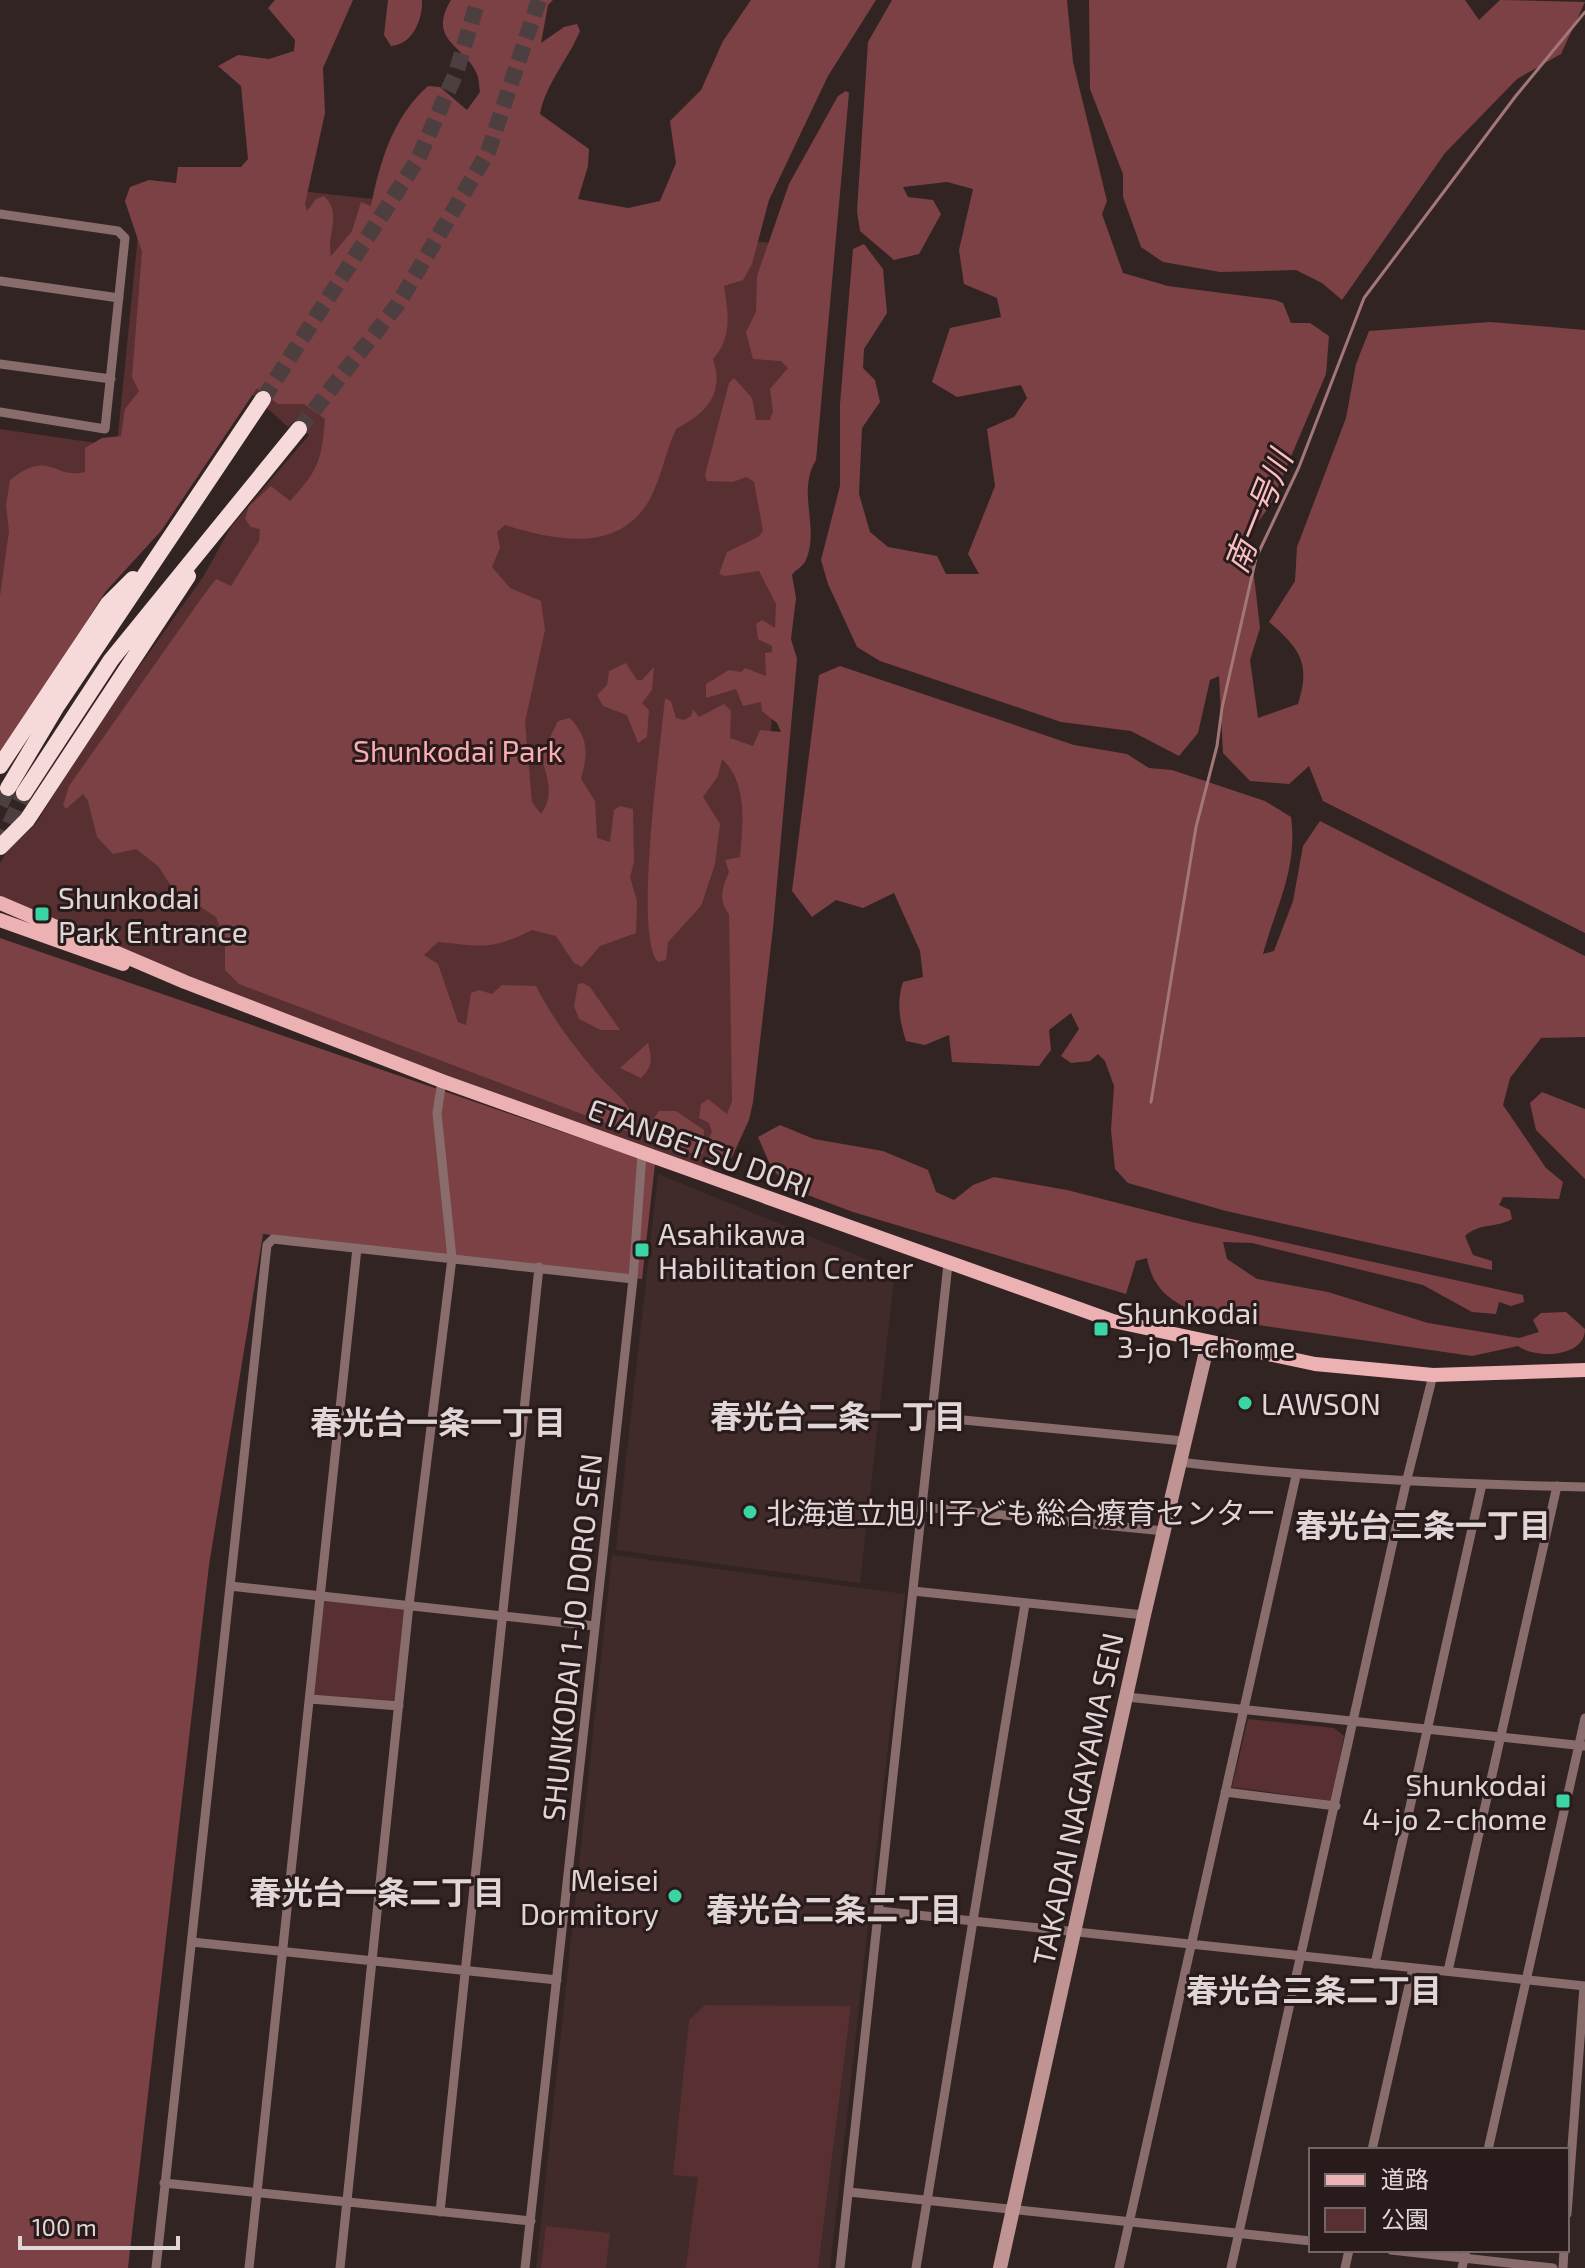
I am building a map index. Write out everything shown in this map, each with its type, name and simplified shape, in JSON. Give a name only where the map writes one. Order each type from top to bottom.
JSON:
[{"type":"highway","points":[[263,399],[57,706],[16,790],[111,660],[299,429]]},
{"type":"highway","points":[[0,847],[27,820],[93,715],[165,615],[204,546]]},
{"type":"highway","points":[[0,766],[108,604],[157,555]]},
{"type":"main road","name":"ETANBETSU DORI","points":[[0,903],[185,982],[442,1081],[1113,1321],[1315,1364],[1433,1375],[1585,1370]]},
{"type":"main road","name":"ETANBETSU DORI","points":[[0,920],[91,955],[185,982]]},
{"type":"street","points":[[0,214],[118,231],[125,238],[105,429],[0,412]]},
{"type":"street","points":[[0,281],[119,298]]},
{"type":"street","points":[[0,364],[111,379]]},
{"type":"street","points":[[340,2268],[409,1605],[452,1258],[437,1113],[442,1081]]},
{"type":"street","name":"SHUNKODAI 1-JO DORO SEN","points":[[525,2268],[633,1279],[642,1154]]},
{"type":"street","points":[[156,2268],[267,1245],[273,1239],[633,1279]]},
{"type":"street","points":[[249,2268],[357,1248]]},
{"type":"street","points":[[840,2268],[948,1264]]},
{"type":"street","points":[[440,2212],[539,1267]]},
{"type":"street","name":"TAKADAI NAGAYAMA SEN","points":[[1000,2268],[1144,1615],[1208,1343]]},
{"type":"street","points":[[1231,2268],[1406,1483],[1433,1375]]},
{"type":"street","points":[[932,1417],[1184,1441]]},
{"type":"street","points":[[1179,1462],[1296,1476],[1406,1483],[1585,1487]]},
{"type":"street","points":[[1119,2268],[1296,1476]]},
{"type":"street","points":[[1375,1964],[1482,1484]]},
{"type":"street","points":[[1448,1971],[1557,1486]]},
{"type":"street","points":[[922,1507],[1164,1531]]},
{"type":"street","points":[[230,1586],[595,1626]]},
{"type":"street","points":[[913,1591],[1144,1615]]},
{"type":"street","points":[[916,2268],[1025,1604]]},
{"type":"street","points":[[1127,1697],[1582,1746]]},
{"type":"street","points":[[310,1699],[399,1706]]},
{"type":"street","points":[[1488,2148],[1582,1746],[1585,1718]]},
{"type":"street","points":[[1225,1792],[1336,1806]]},
{"type":"street","points":[[879,1911],[1584,1986],[1569,2187]]},
{"type":"street","points":[[192,1942],[557,1980]]},
{"type":"street","points":[[1372,2148],[1413,1968]]},
{"type":"street","points":[[164,2183],[531,2221]]},
{"type":"street","points":[[849,2192],[1309,2241]]},
{"type":"street","points":[[1407,2252],[1553,2268]]},
{"type":"shaded area","points":[[658,1174],[895,1271],[860,1583],[616,1550]]},
{"type":"shaded area","points":[[612,1555],[905,1594],[830,2268],[536,2268]]},
{"type":"green space","name":"Shunkodai Park","points":[[275,0],[353,0],[323,68],[325,113],[305,204],[307,211],[316,199],[324,196],[330,203],[333,217],[331,256],[352,231],[361,202],[371,206],[390,141],[416,98],[428,86],[440,87],[467,110],[480,92],[476,72],[445,33],[445,13],[451,0],[553,0],[548,5],[541,43],[564,27],[577,24],[580,31],[547,92],[540,114],[589,149],[588,166],[578,199],[628,208],[660,201],[676,163],[670,121],[701,90],[723,41],[751,0],[876,0],[828,76],[769,200],[752,264],[743,280],[724,286],[728,324],[724,342],[713,359],[716,372],[714,393],[704,410],[676,429],[650,499],[637,517],[621,529],[603,536],[564,538],[505,525],[497,532],[500,548],[492,567],[510,588],[541,601],[545,630],[525,722],[532,802],[541,814],[549,793],[541,756],[558,721],[570,718],[584,740],[585,761],[581,779],[595,801],[597,838],[610,842],[614,810],[620,806],[633,809],[634,862],[630,877],[637,901],[636,933],[600,946],[582,967],[574,963],[556,936],[532,930],[495,944],[438,942],[424,955],[438,964],[458,1022],[466,1025],[471,993],[479,990],[492,994],[502,985],[536,986],[577,1050],[631,1110],[639,1127],[632,1133],[239,984],[225,970],[225,941],[216,917],[173,889],[158,866],[136,849],[113,854],[97,837],[88,801],[83,794],[66,809],[63,805],[69,786],[203,596],[216,579],[231,586],[259,541],[260,529],[251,527],[245,519],[249,506],[271,486],[290,501],[313,473],[320,455],[325,419],[304,404],[278,404],[257,388],[161,531],[106,591],[0,756],[0,596],[9,531],[6,506],[10,480],[34,466],[85,472],[85,448],[102,438],[121,436],[125,409],[139,391],[132,377],[142,252],[125,201],[130,187],[149,180],[176,183],[178,167],[241,167],[248,159],[241,86],[218,66],[238,55],[269,59],[294,51],[295,40],[268,8]]},
{"type":"green space","points":[[388,0],[422,0],[421,15],[415,30],[405,41],[391,46],[384,35]]},
{"type":"green space","points":[[892,0],[1067,0],[1073,62],[1107,201],[1102,214],[1123,273],[1168,286],[1275,300],[1283,303],[1291,323],[1310,323],[1329,336],[1326,374],[1270,506],[1249,533],[1260,628],[1250,660],[1258,718],[1298,704],[1303,678],[1300,658],[1288,640],[1269,622],[1295,581],[1297,547],[1346,418],[1356,364],[1369,331],[1490,322],[1585,330],[1585,933],[1323,801],[1309,766],[1289,784],[1250,781],[1223,753],[1219,676],[1210,680],[1198,733],[1179,756],[1131,731],[1061,722],[880,661],[857,647],[828,584],[821,560],[840,486],[840,404],[853,249],[864,244],[883,269],[887,313],[864,349],[863,368],[875,380],[880,402],[862,428],[859,494],[870,532],[888,547],[937,556],[946,574],[979,574],[968,554],[995,486],[987,429],[1014,417],[1027,398],[1021,385],[957,397],[932,382],[950,328],[1001,317],[997,298],[964,284],[959,250],[973,189],[947,182],[903,187],[908,197],[933,200],[941,214],[919,254],[894,260],[860,231],[857,211],[868,42]]},
{"type":"green space","points":[[1089,0],[1465,0],[1479,20],[1500,0],[1585,2],[1561,54],[1517,79],[1445,153],[1342,300],[1322,283],[1296,270],[1220,272],[1163,262],[1141,247],[1123,197],[1123,174],[1090,89]]},
{"type":"green space","points":[[846,91],[849,93],[816,460],[808,485],[811,537],[805,562],[792,575],[796,598],[791,639],[797,659],[773,928],[753,1102],[749,1120],[732,1157],[722,1164],[711,1161],[706,1144],[712,1132],[709,1123],[699,1118],[701,1104],[708,1099],[727,1114],[732,1101],[729,914],[722,894],[729,872],[725,860],[740,857],[742,805],[736,780],[722,759],[718,776],[703,797],[720,824],[715,864],[701,906],[668,942],[666,960],[658,962],[651,945],[648,878],[665,698],[671,701],[676,718],[684,720],[691,716],[693,709],[699,717],[724,704],[731,711],[730,738],[753,746],[760,730],[781,732],[777,723],[762,711],[761,702],[743,706],[736,689],[706,698],[706,684],[729,670],[741,672],[745,668],[766,676],[765,653],[772,652],[772,646],[758,639],[756,624],[762,620],[775,628],[776,604],[759,571],[725,576],[719,574],[727,552],[758,537],[763,531],[754,482],[746,477],[733,482],[707,481],[705,475],[729,383],[734,378],[752,398],[756,420],[770,420],[773,411],[770,389],[788,368],[781,361],[753,359],[746,332],[756,312],[757,276],[789,184],[838,96]]},
{"type":"green space","name":"Shunkodai Park","points":[[282,189],[817,248],[735,1105],[711,1174],[187,979],[0,896],[0,863],[8,850],[35,825],[95,729],[203,577],[231,527],[309,435],[293,422],[288,427],[245,388],[118,561],[0,747],[0,429],[117,446],[138,235]]},
{"type":"green space","points":[[626,663],[637,680],[642,680],[654,667],[652,690],[642,703],[649,710],[647,737],[638,743],[627,715],[603,706],[597,695],[607,685],[609,671]]},
{"type":"green space","points":[[840,666],[1074,745],[1127,754],[1149,768],[1172,770],[1265,801],[1291,817],[1289,871],[1263,954],[1274,951],[1293,901],[1303,846],[1320,821],[1585,956],[1585,1037],[1541,1038],[1510,1078],[1503,1105],[1546,1168],[1563,1182],[1559,1199],[1503,1197],[1499,1205],[1510,1210],[1512,1219],[1476,1229],[1465,1236],[1473,1255],[1492,1261],[1492,1270],[1226,1211],[1128,1183],[1115,1169],[1111,1130],[1114,1086],[1105,1061],[1098,1054],[1090,1061],[1071,1063],[1061,1056],[1079,1029],[1071,1013],[1049,1030],[1051,1050],[1039,1066],[952,1062],[949,1035],[925,1045],[906,1041],[900,1012],[903,982],[923,977],[920,951],[894,893],[863,908],[836,900],[812,917],[792,891],[819,675]]},
{"type":"green space","points":[[0,938],[655,1164],[642,1279],[263,1234],[209,1565],[128,2268],[0,2268]]},
{"type":"green space","points":[[578,984],[590,987],[620,1030],[601,1030],[579,1019],[574,1006]]},
{"type":"green space","points":[[648,1043],[650,1062],[641,1078],[620,1068]]},
{"type":"green space","points":[[1542,1092],[1585,1109],[1585,1179],[1536,1130],[1530,1103]]},
{"type":"green space","points":[[659,1111],[676,1111],[704,1130],[703,1154],[690,1153],[654,1135],[650,1124]]},
{"type":"green space","points":[[780,1125],[814,1139],[883,1151],[928,1170],[936,1192],[954,1200],[973,1185],[994,1177],[1067,1190],[1192,1222],[1523,1295],[1524,1302],[1511,1306],[1499,1302],[1496,1314],[1472,1312],[1423,1285],[1252,1243],[1223,1242],[1227,1259],[1257,1279],[1328,1292],[1428,1323],[1519,1338],[1539,1332],[1533,1320],[1541,1313],[1566,1312],[1585,1329],[1583,1339],[1577,1346],[1558,1353],[1536,1353],[1518,1346],[1472,1356],[1217,1319],[1181,1305],[1163,1292],[1147,1258],[1136,1261],[1126,1294],[853,1212],[789,1188],[771,1167],[758,1137]]},
{"type":"green space","points":[[321,1596],[409,1605],[399,1706],[310,1699]]},
{"type":"green space","points":[[1248,1719],[1334,1728],[1344,1736],[1332,1801],[1232,1787]]},
{"type":"green space","points":[[705,2005],[851,2006],[818,2268],[686,2268],[698,2177],[673,2175],[689,2020]]},
{"type":"green space","points":[[546,2226],[610,2233],[606,2268],[541,2268]]},
{"type":"waterway","name":"南一号川","points":[[1151,1102],[1196,827],[1217,746],[1222,708],[1256,558],[1299,467],[1364,298],[1515,97],[1585,12]]},
{"type":"tunnel","points":[[263,399],[418,159],[456,73],[478,0]]},
{"type":"tunnel","points":[[299,429],[398,304],[488,152],[539,0]]},
{"type":"tunnel","points":[[0,805],[8,788]]},
{"type":"tunnel","points":[[0,846],[24,793]]},
{"type":"place","name":"Shunkodai Park Entrance","points":[[42,914]]},
{"type":"place","name":"Asahikawa Habilitation Center","points":[[642,1250]]},
{"type":"place","name":"Shunkodai 3-jo 1-chome","points":[[1101,1329]]},
{"type":"place","name":"LAWSON","points":[[1245,1403]]},
{"type":"place","name":"北海道立旭川子ども総合療育センター","points":[[750,1512]]},
{"type":"place","name":"Shunkodai 4-jo 2-chome","points":[[1563,1801]]},
{"type":"place","name":"Meisei Dormitory","points":[[675,1896]]},
{"type":"district","name":"春光台二条一丁目","points":[[838,1415]]},
{"type":"district","name":"春光台一条一丁目","points":[[438,1421]]},
{"type":"district","name":"春光台三条一丁目","points":[[1423,1524]]},
{"type":"district","name":"春光台一条二丁目","points":[[377,1891]]},
{"type":"district","name":"春光台二条二丁目","points":[[834,1908]]},
{"type":"district","name":"春光台三条二丁目","points":[[1314,1989]]}]
